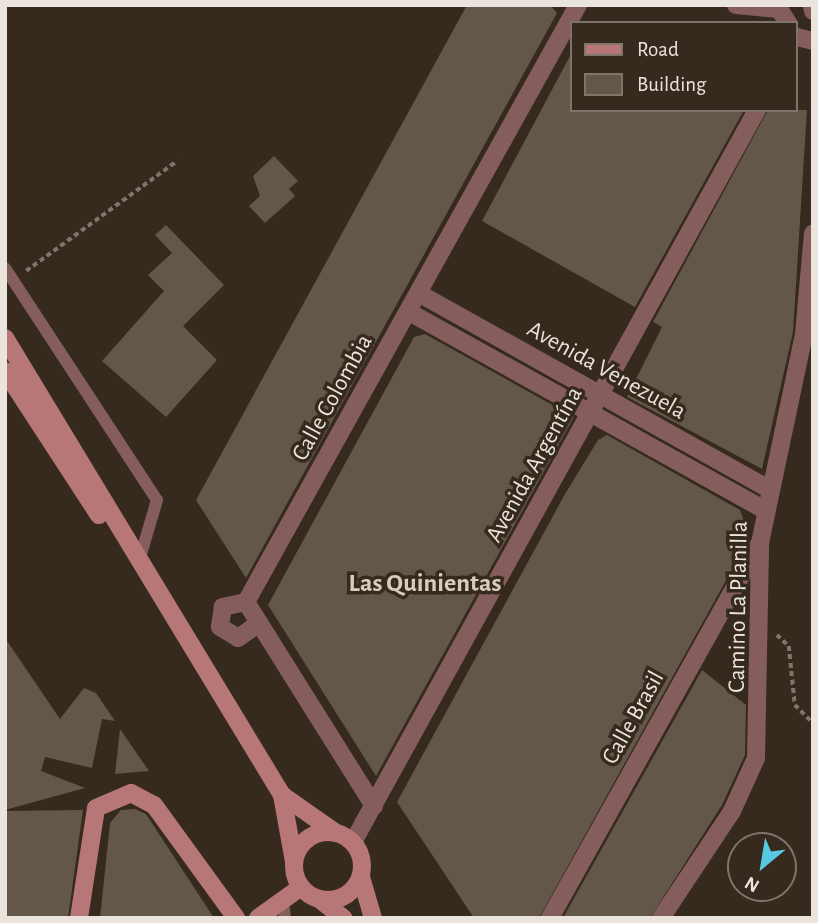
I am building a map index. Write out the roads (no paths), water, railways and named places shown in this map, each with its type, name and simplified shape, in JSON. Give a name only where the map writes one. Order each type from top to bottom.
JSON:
[{"type":"main road","points":[[5,338],[282,795],[301,887],[343,918]]},
{"type":"main road","points":[[5,349],[48,410]]},
{"type":"main road","points":[[5,371],[87,496]]},
{"type":"main road","points":[[5,385],[178,626]]},
{"type":"main road","points":[[79,918],[96,808],[117,794],[154,805],[236,918]]},
{"type":"main road","points":[[282,795],[353,842],[362,859],[361,877],[373,918]]},
{"type":"main road","points":[[294,862],[308,838],[336,833]]},
{"type":"main road","points":[[319,899],[349,894],[361,877]]},
{"type":"main road","points":[[258,918],[284,909],[301,887]]},
{"type":"street","name":"Calle Colombia","points":[[246,602],[410,312],[578,5]]},
{"type":"street","points":[[736,5],[779,9],[788,21]]},
{"type":"street","points":[[812,5],[813,11]]},
{"type":"street","name":"Avenida Argentína","points":[[353,842],[756,112]]},
{"type":"street","name":"Camino La Planilla","points":[[661,918],[732,811],[756,758],[761,631],[760,542],[804,334],[813,233]]},
{"type":"street","name":"Avenida Venezuela","points":[[419,294],[770,490]]},
{"type":"street","name":"Avenida Venezuela","points":[[410,312],[765,510]]},
{"type":"street","name":"Calle Brasil","points":[[551,918],[760,542]]},
{"type":"street","points":[[258,624],[238,638],[220,627],[223,607],[246,602],[374,806]]},
{"type":"lane","points":[[5,268],[157,499],[139,561]]},
{"type":"district","name":"Las Quinientas","points":[[425,584]]}]
